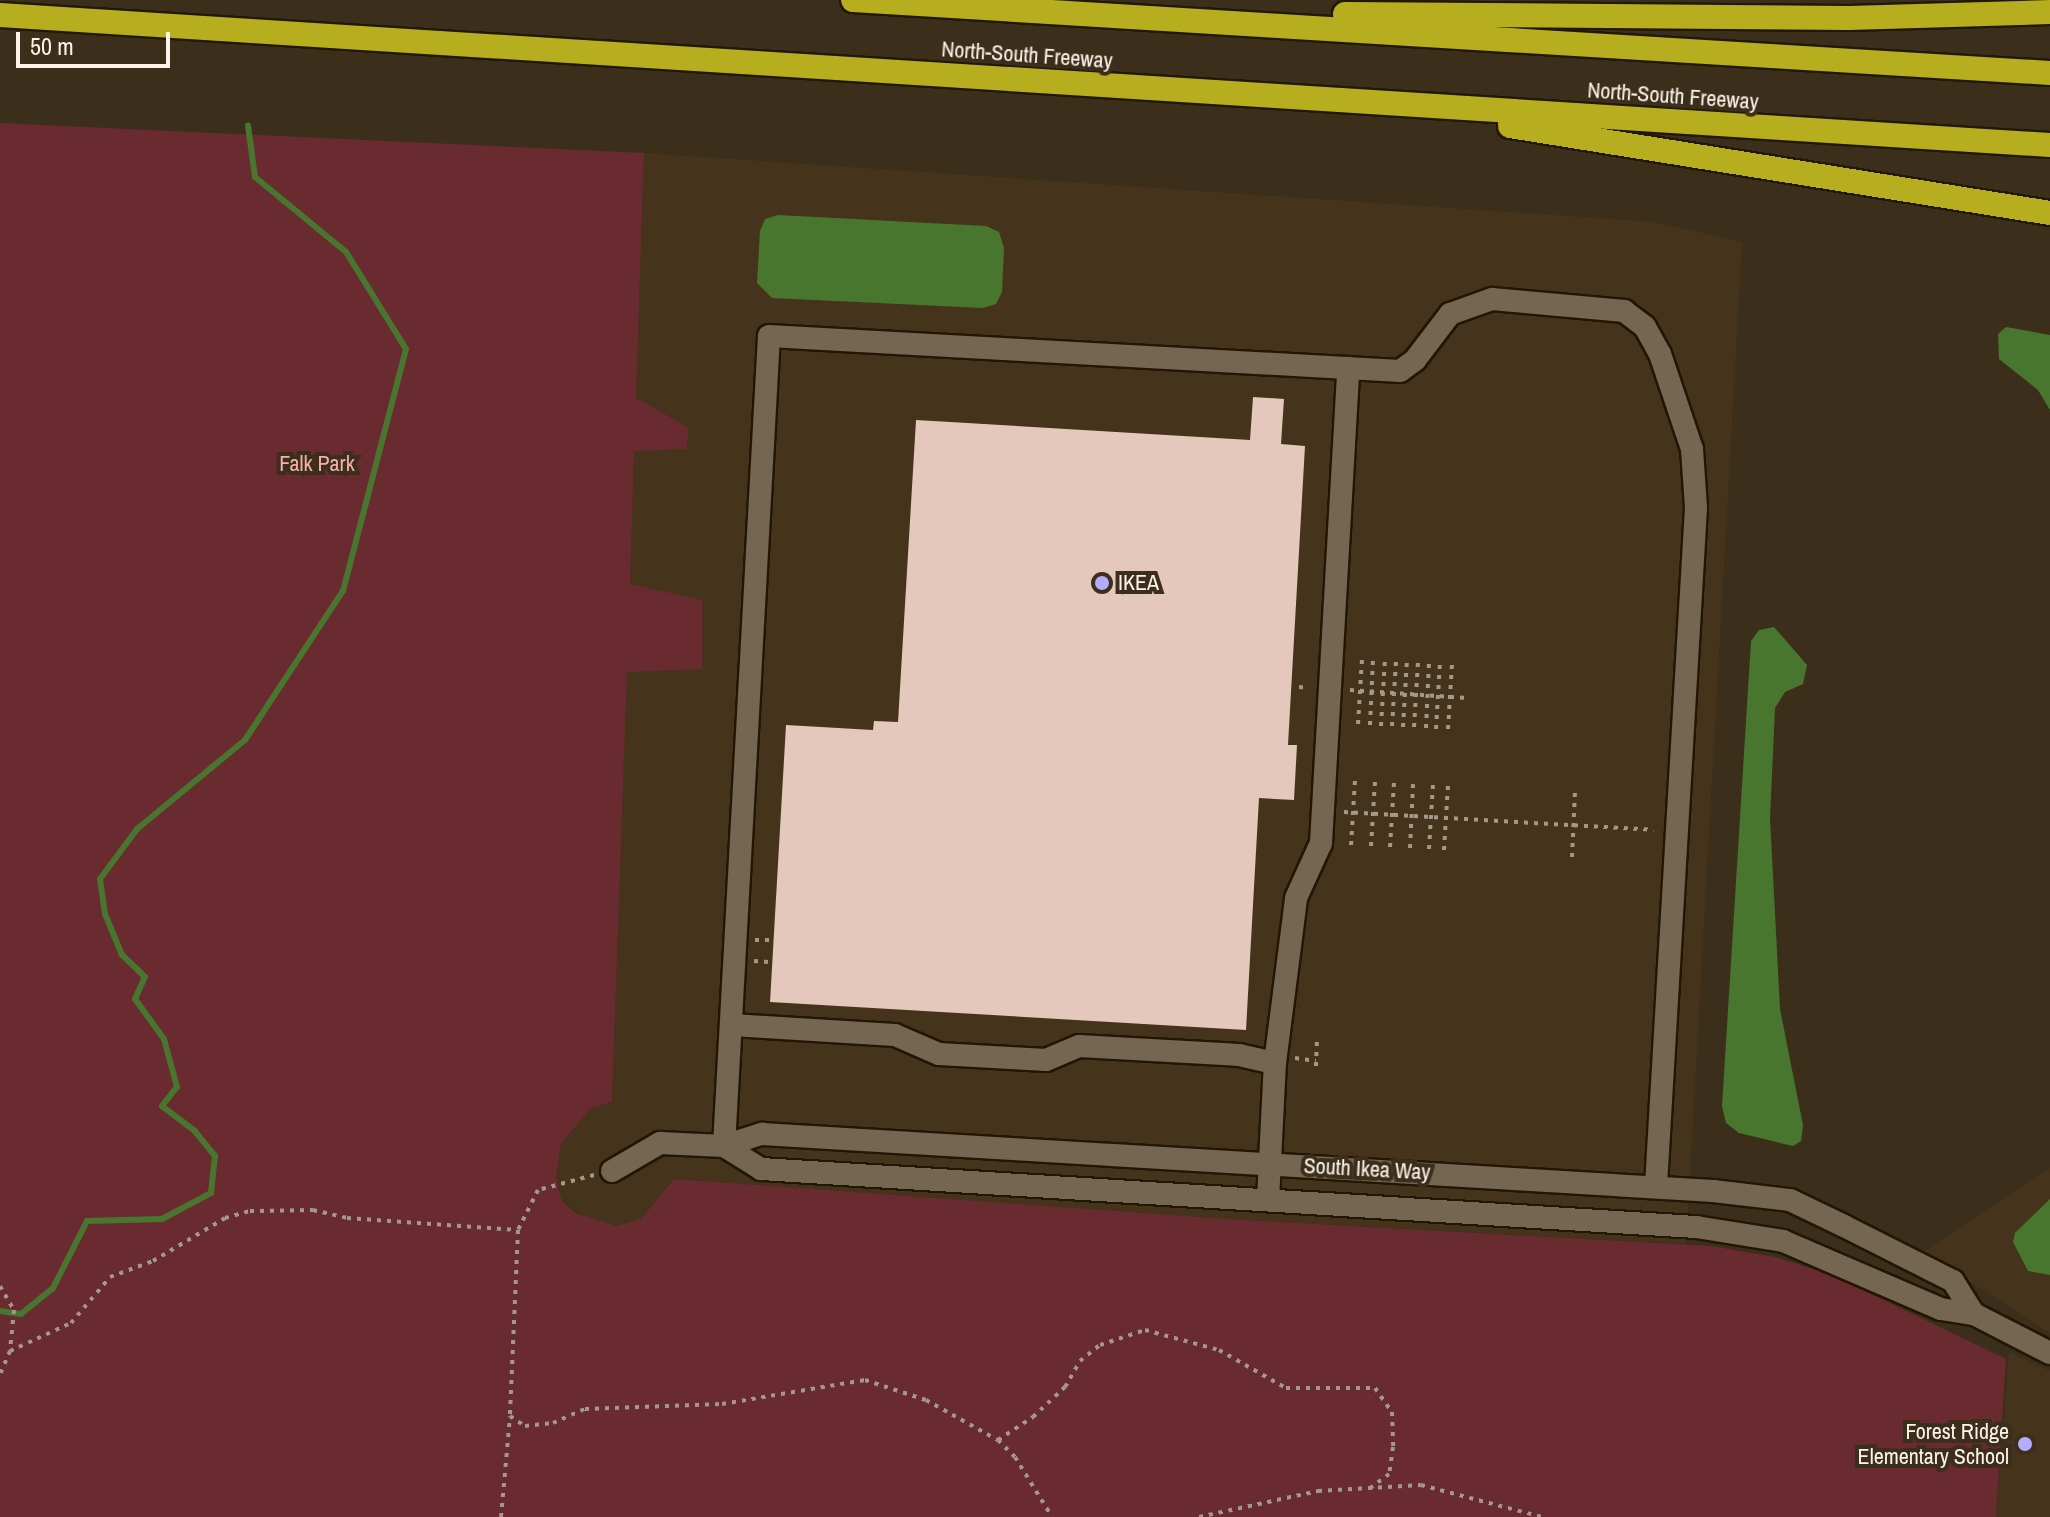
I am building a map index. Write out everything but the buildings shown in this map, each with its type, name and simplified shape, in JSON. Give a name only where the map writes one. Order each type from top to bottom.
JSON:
[{"type":"highway","name":"North-South Freeway","points":[[853,0],[2050,73]]},
{"type":"highway","points":[[1065,12],[1849,18],[2050,12]]},
{"type":"highway","name":"North-South Freeway","points":[[0,15],[2050,145]]},
{"type":"highway","points":[[1358,103],[2050,213]]},
{"type":"street","points":[[724,1146],[769,336],[1400,371],[1415,360],[1450,314],[1470,303],[1492,299],[1602,305],[1624,311],[1645,327],[1674,389],[1692,449],[1696,508],[1656,1186]]},
{"type":"street","points":[[1268,1200],[1275,1063],[1296,898],[1321,843],[1348,368]]},
{"type":"street","points":[[732,1025],[895,1035],[939,1054],[1046,1060],[1079,1046],[1239,1055],[1275,1063]]},
{"type":"street","name":"South Ikea Way","points":[[612,1171],[660,1143],[724,1146],[762,1134],[1656,1186],[1790,1200],[1953,1281],[1974,1314]]},
{"type":"street","name":"South Ikea Way","points":[[724,1146],[761,1169],[1696,1227],[1783,1241],[1941,1309],[1974,1314],[2050,1353]]},
{"type":"path","points":[[1358,724],[1362,658]]},
{"type":"path","points":[[1370,725],[1373,658]]},
{"type":"path","points":[[1381,726],[1385,659]]},
{"type":"path","points":[[1392,726],[1396,660]]},
{"type":"path","points":[[1403,727],[1407,660]]},
{"type":"path","points":[[1414,727],[1418,661]]},
{"type":"path","points":[[1426,728],[1429,662]]},
{"type":"path","points":[[1436,729],[1440,662]]},
{"type":"path","points":[[1448,729],[1452,663]]},
{"type":"path","points":[[1299,687],[1467,698]]},
{"type":"path","points":[[1351,845],[1355,780]]},
{"type":"path","points":[[1371,846],[1375,781]]},
{"type":"path","points":[[1390,847],[1394,782]]},
{"type":"path","points":[[1410,848],[1413,784]]},
{"type":"path","points":[[1429,849],[1433,784]]},
{"type":"path","points":[[1444,850],[1448,785]]},
{"type":"path","points":[[1572,857],[1575,792]]},
{"type":"path","points":[[1323,811],[1653,830]]},
{"type":"path","points":[[1316,1066],[1317,1039]]},
{"type":"path","points":[[501,1517],[510,1416],[511,1334],[520,1291],[518,1230],[538,1190],[612,1171]]},
{"type":"path","points":[[10,1351],[42,1341],[71,1323],[110,1277],[153,1261],[225,1218],[250,1211],[313,1210],[347,1218],[518,1230]]},
{"type":"path","points":[[0,1286],[14,1310],[10,1351],[0,1374]]},
{"type":"path","points":[[998,1440],[1033,1417],[1065,1387],[1080,1361],[1100,1345],[1145,1330],[1219,1350],[1286,1388],[1375,1388],[1392,1412],[1393,1447],[1389,1474],[1368,1490]]},
{"type":"path","points":[[510,1416],[525,1426],[553,1423],[585,1409],[722,1404],[865,1380],[926,1400],[998,1440],[1015,1457],[1052,1517]]},
{"type":"path","points":[[1199,1517],[1318,1491],[1421,1485],[1542,1517]]},
{"type":"shaded area","points":[[644,153],[1654,222],[1742,242],[1686,1244],[1227,1219],[674,1179],[641,1219],[616,1226],[594,1222],[562,1201],[556,1177],[561,1144],[591,1108],[612,1102]]},
{"type":"shaded area","points":[[778,215],[986,226],[999,232],[1004,248],[1002,292],[996,304],[983,308],[772,298],[757,283],[760,231],[765,219]]},
{"type":"shaded area","points":[[2006,327],[2050,335],[2050,410],[2038,390],[1999,359],[1998,334]]},
{"type":"shaded area","points":[[1774,627],[1807,665],[1803,684],[1785,692],[1775,708],[1770,818],[1780,1009],[1803,1125],[1801,1141],[1793,1146],[1739,1133],[1726,1123],[1722,1106],[1751,641],[1759,630]]},
{"type":"shaded area","points":[[2050,1168],[2050,1333],[1923,1252]]},
{"type":"shaded area","points":[[2050,1199],[2050,1275],[2028,1271],[2013,1242],[2015,1233]]},
{"type":"shaded area","name":"Forest Ridge Elementary School","points":[[2009,1352],[2050,1371],[2050,1517],[1996,1517]]},
{"type":"green space","name":"Falk Park","points":[[0,123],[644,153],[636,398],[689,428],[686,449],[634,451],[630,584],[702,600],[702,669],[627,672],[612,1102],[591,1108],[561,1144],[556,1177],[562,1201],[576,1213],[616,1226],[641,1219],[674,1179],[1227,1219],[1711,1246],[1775,1257],[1832,1275],[2006,1359],[1996,1517],[0,1517]]},
{"type":"waterway","points":[[0,1311],[21,1314],[53,1288],[87,1221],[162,1219],[211,1193],[215,1156],[195,1131],[162,1106],[177,1087],[164,1039],[135,999],[145,977],[122,955],[105,914],[100,879],[137,829],[245,740],[343,591],[406,349],[346,252],[255,177],[248,125]]},
{"type":"place","name":"IKEA","points":[[1102,583]]},
{"type":"place","name":"Forest Ridge Elementary School","points":[[2025,1444]]}]
